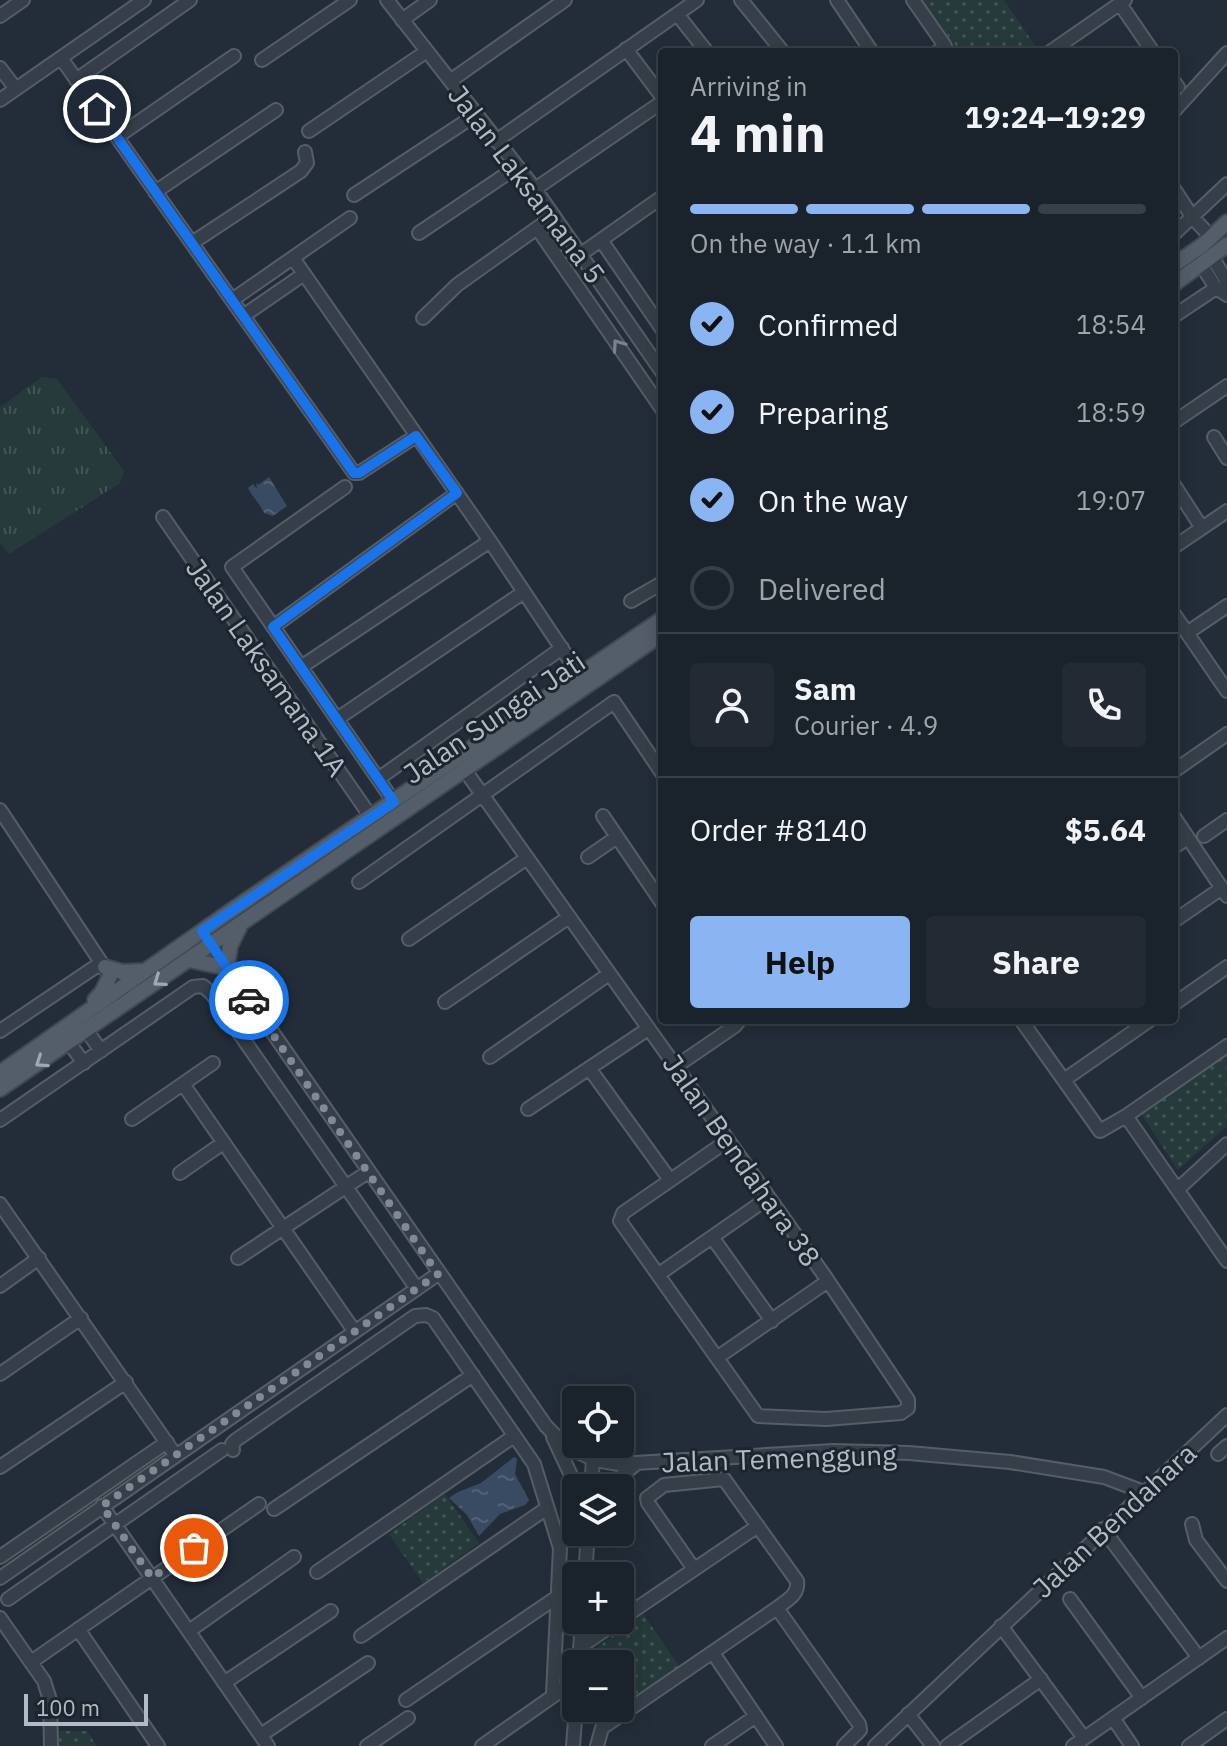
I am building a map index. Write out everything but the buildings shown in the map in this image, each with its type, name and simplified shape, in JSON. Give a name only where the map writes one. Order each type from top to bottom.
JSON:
[{"type":"main road","points":[[1178,280],[1227,222]]},
{"type":"main road","points":[[1178,263],[1227,245]]},
{"type":"main road","name":"Jalan Sungai Jati","points":[[0,1089],[69,1043],[102,992],[109,974],[145,971],[658,622]]},
{"type":"main road","name":"Jalan Sungai Jati","points":[[0,1073],[83,1024],[128,1003],[658,637]]},
{"type":"main road","points":[[190,960],[227,968],[230,946],[241,925]]},
{"type":"main road","points":[[109,974],[145,971]]},
{"type":"street","points":[[0,16],[23,0]]},
{"type":"street","points":[[0,100],[144,0]]},
{"type":"street","points":[[76,80],[190,0]]},
{"type":"street","points":[[262,60],[350,0]]},
{"type":"street","name":"Jalan Laksamana 5","points":[[387,0],[535,189],[658,366]]},
{"type":"street","points":[[402,20],[430,0]]},
{"type":"street","points":[[450,81],[565,0]]},
{"type":"street","points":[[496,141],[697,0]]},
{"type":"street","points":[[741,0],[780,48]]},
{"type":"street","points":[[837,0],[869,48]]},
{"type":"street","points":[[913,0],[940,48]]},
{"type":"street","points":[[1061,48],[1122,2],[1151,48]]},
{"type":"street","points":[[677,14],[704,48]]},
{"type":"street","points":[[626,49],[658,93]]},
{"type":"street","points":[[309,131],[427,51]]},
{"type":"street","points":[[1178,107],[1227,53]]},
{"type":"street","points":[[117,137],[234,56]]},
{"type":"street","points":[[61,58],[354,473],[359,473],[416,436]]},
{"type":"street","points":[[2,73],[16,89]]},
{"type":"street","points":[[535,189],[658,102]]},
{"type":"street","points":[[155,192],[276,110]]},
{"type":"street","points":[[354,195],[477,114]]},
{"type":"street","points":[[192,243],[293,178],[307,163],[305,152]]},
{"type":"street","points":[[419,233],[517,167]]},
{"type":"street","points":[[1178,226],[1193,218],[1227,184]]},
{"type":"street","points":[[1178,195],[1193,218],[1205,251],[1225,286],[1178,314]]},
{"type":"street","points":[[581,254],[658,200]]},
{"type":"street","points":[[423,318],[457,285],[554,216]]},
{"type":"street","points":[[232,300],[350,218]]},
{"type":"street","name":"Jalan Laksamana 5","points":[[537,228],[658,403]]},
{"type":"street","points":[[601,240],[658,323]]},
{"type":"street","points":[[293,258],[580,676]]},
{"type":"street","points":[[243,316],[304,274]]},
{"type":"street","points":[[1178,419],[1227,386]]},
{"type":"street","points":[[1214,437],[1227,458]]},
{"type":"street","points":[[345,487],[232,567],[394,802]]},
{"type":"street","points":[[1178,491],[1202,528]]},
{"type":"street","points":[[273,627],[457,493]]},
{"type":"street","points":[[1178,544],[1227,511]]},
{"type":"street","name":"Jalan Laksamana 1A","points":[[163,517],[371,817]]},
{"type":"street","points":[[301,667],[490,541]]},
{"type":"street","points":[[631,601],[658,585]]},
{"type":"street","points":[[337,719],[524,592]]},
{"type":"street","points":[[1187,633],[1227,606]]},
{"type":"street","points":[[1178,620],[1227,691]]},
{"type":"street","points":[[378,779],[562,648]]},
{"type":"street","points":[[359,882],[614,702],[658,767]]},
{"type":"street","points":[[1178,768],[1227,734]]},
{"type":"street","name":"Jalan Bendahara 38","points":[[464,769],[828,1281],[908,1400],[908,1408],[901,1413],[826,1419],[758,1416],[718,1357]]},
{"type":"street","points":[[0,810],[128,1003]]},
{"type":"street","points":[[603,816],[658,897]]},
{"type":"street","points":[[1204,836],[1227,820]]},
{"type":"street","points":[[1178,823],[1225,892],[1178,919]]},
{"type":"street","points":[[588,857],[617,837]]},
{"type":"street","points":[[1178,844],[1188,838]]},
{"type":"street","points":[[409,939],[527,858]]},
{"type":"street","points":[[445,1002],[569,917]]},
{"type":"street","name":"Jalan Temenggung","points":[[202,931],[438,1274],[551,1432],[574,1452],[593,1460],[619,1464],[852,1451],[1010,1462],[1104,1477],[1144,1492]]},
{"type":"street","points":[[1178,1001],[1227,967]]},
{"type":"street","points":[[0,1031],[109,974]]},
{"type":"street","points":[[490,1057],[609,974]]},
{"type":"street","points":[[0,1120],[193,987],[203,986],[223,1002],[417,1289]]},
{"type":"street","points":[[223,1002],[241,989]]},
{"type":"street","points":[[83,1024],[101,1051]]},
{"type":"street","points":[[675,1067],[734,1024]]},
{"type":"street","points":[[1027,1024],[1100,1131],[1227,1046]]},
{"type":"street","points":[[1064,1080],[1144,1024]]},
{"type":"street","points":[[528,1109],[648,1029]]},
{"type":"street","points":[[69,1043],[84,1063]]},
{"type":"street","points":[[132,1119],[213,1063]]},
{"type":"street","points":[[589,1068],[670,1180]]},
{"type":"street","points":[[183,1084],[355,1332]]},
{"type":"street","points":[[1126,1116],[1222,1244],[1227,1261]]},
{"type":"street","points":[[727,1141],[620,1217],[718,1357],[828,1281]]},
{"type":"street","points":[[180,1173],[223,1143]]},
{"type":"street","points":[[1178,1189],[1227,1144]]},
{"type":"street","points":[[238,1258],[368,1172]]},
{"type":"street","points":[[659,1274],[768,1198]]},
{"type":"street","points":[[0,1204],[176,1456]]},
{"type":"street","points":[[712,1237],[772,1321]]},
{"type":"street","points":[[0,1286],[39,1258]]},
{"type":"street","points":[[0,1578],[438,1274]]},
{"type":"street","points":[[8,1599],[227,1450],[236,1440],[415,1316],[426,1315],[433,1318],[534,1464],[560,1548],[553,1694]]},
{"type":"street","points":[[0,1374],[81,1318]]},
{"type":"street","points":[[274,1509],[473,1375]]},
{"type":"street","points":[[0,1467],[126,1382]]},
{"type":"street","name":"Jalan Bendahara","points":[[875,1746],[1227,1415]]},
{"type":"street","points":[[551,1432],[570,1474]]},
{"type":"street","points":[[317,1572],[514,1436]]},
{"type":"street","points":[[0,1557],[167,1442]]},
{"type":"street","points":[[592,1474],[593,1460]]},
{"type":"street","points":[[624,1474],[637,1463]]},
{"type":"street","points":[[1104,1477],[1155,1482]]},
{"type":"street","points":[[1104,1477],[1121,1490],[1122,1512]]},
{"type":"street","points":[[597,1746],[602,1728],[777,1608],[798,1588],[797,1581],[724,1479],[664,1485],[650,1494],[648,1503],[694,1569]]},
{"type":"street","points":[[31,1662],[259,1504]]},
{"type":"street","points":[[102,1506],[264,1741],[368,1663]]},
{"type":"street","points":[[361,1636],[547,1508]]},
{"type":"street","points":[[1192,1524],[1196,1540],[1227,1581]]},
{"type":"street","points":[[580,1647],[758,1526]]},
{"type":"street","points":[[1103,1529],[1199,1658]]},
{"type":"street","points":[[189,1631],[294,1557]]},
{"type":"street","points":[[406,1700],[557,1597]]},
{"type":"street","points":[[1070,1599],[1142,1698]]},
{"type":"street","points":[[777,1608],[859,1724],[860,1730],[844,1746]]},
{"type":"street","points":[[224,1683],[331,1611]]},
{"type":"street","points":[[0,1618],[44,1681],[50,1700],[51,1746]]},
{"type":"street","points":[[1001,1626],[1041,1679],[1079,1742],[1227,1638]]},
{"type":"street","points":[[78,1629],[158,1746]]},
{"type":"street","points":[[580,1650],[581,1634]]},
{"type":"street","points":[[713,1653],[776,1746]]},
{"type":"street","points":[[947,1746],[1041,1679]]},
{"type":"street","points":[[482,1746],[562,1689]]},
{"type":"street","points":[[908,1714],[933,1746]]},
{"type":"street","points":[[712,1746],[756,1716]]},
{"type":"street","points":[[367,1746],[408,1718]]},
{"type":"street","points":[[1113,1718],[1132,1746]]},
{"type":"street","points":[[1189,1746],[1227,1719]]},
{"type":"street","points":[[573,1746],[575,1722]]},
{"type":"green space","points":[[923,0],[1004,0],[1037,48],[956,48]]},
{"type":"green space","points":[[42,377],[57,379],[124,471],[120,483],[9,554],[0,542],[0,407]]},
{"type":"green space","points":[[1227,1053],[1227,1126],[1178,1170],[1140,1112]]},
{"type":"green space","points":[[445,1494],[479,1543],[423,1583],[389,1534]]},
{"type":"green space","points":[[643,1614],[680,1667],[634,1697],[634,1650],[597,1650],[597,1647],[615,1634],[634,1634],[634,1620]]},
{"type":"green space","points":[[58,1731],[87,1731],[97,1746],[59,1746]]},
{"type":"water","points":[[269,477],[287,506],[273,516],[264,513],[248,488],[253,484],[257,489],[256,483],[258,485]]},
{"type":"water","points":[[514,1457],[517,1459],[515,1474],[529,1500],[525,1505],[500,1514],[479,1536],[467,1515],[449,1498],[481,1483]]},
{"type":"way so far","points":[[194,1548],[152,1578],[102,1506],[438,1274],[249,1000]]},
{"type":"route","points":[[97,109],[354,473],[359,473],[416,436],[457,493],[273,627],[394,802],[202,931],[249,1000]]}]
